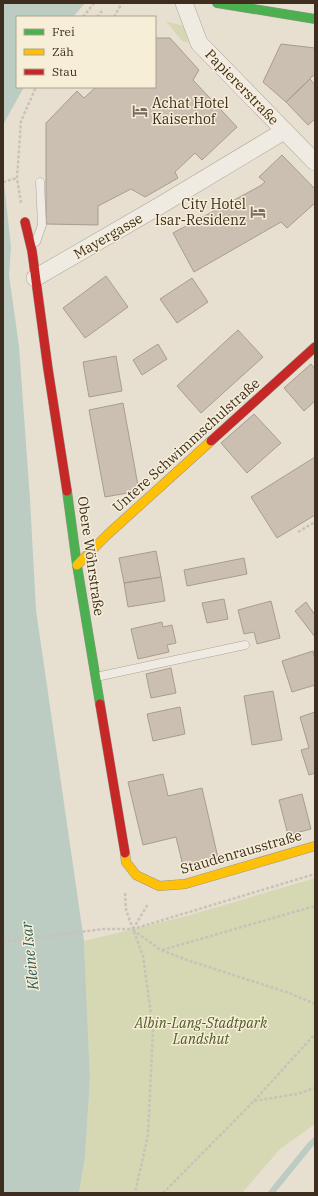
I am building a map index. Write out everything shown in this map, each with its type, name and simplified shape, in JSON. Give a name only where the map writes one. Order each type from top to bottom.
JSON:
[{"type":"street","name":"Papiererstraße","points":[[184,3],[199,43],[315,162]]},
{"type":"street","points":[[217,3],[244,5],[315,19]]},
{"type":"street","name":"Mayergasse","points":[[35,278],[284,131]]},
{"type":"street","name":"Obere Wöhrstraße","points":[[25,222],[32,251],[77,565],[126,862]]},
{"type":"street","name":"Untere Schwimmschulstraße","points":[[77,565],[107,535],[315,347]]},
{"type":"street","name":"Staudenrausstraße","points":[[155,884],[185,884],[315,846]]},
{"type":"street","points":[[126,862],[136,875],[155,884]]},
{"type":"lane","points":[[32,251],[42,225],[40,182]]},
{"type":"lane","points":[[95,677],[245,645]]},
{"type":"path","points":[[84,16],[94,3]]},
{"type":"path","points":[[115,16],[122,3]]},
{"type":"path","points":[[98,16],[102,11]]},
{"type":"path","points":[[4,182],[17,178],[21,121],[36,88]]},
{"type":"path","points":[[298,532],[315,522]]},
{"type":"path","points":[[126,862],[124,883],[126,910],[143,956],[153,1029],[148,1135],[135,1193]]},
{"type":"path","points":[[3,942],[103,929],[133,929],[315,874]]},
{"type":"path","points":[[133,929],[155,884]]},
{"type":"path","points":[[161,950],[315,906]]},
{"type":"path","points":[[133,929],[161,950],[289,993],[315,1004]]},
{"type":"path","points":[[163,1193],[254,1101],[315,1034]]},
{"type":"path","points":[[254,1101],[297,1094],[315,1088]]},
{"type":"green space","points":[[166,21],[183,26],[189,43],[182,41]]},
{"type":"green space","name":"Albin-Lang-Stadtpark Landshut","points":[[315,878],[315,1124],[280,1149],[242,1193],[79,1193],[85,1157],[90,1079],[84,941],[187,916]]},
{"type":"water","points":[[3,3],[85,3],[74,16],[16,16],[16,88],[23,88],[4,123],[3,174]]},
{"type":"water","name":"Kleine Isar","points":[[3,174],[11,247],[9,275],[19,346],[36,610],[84,941],[90,1079],[85,1157],[79,1193],[3,1193]]},
{"type":"building","points":[[156,38],[170,38],[199,70],[193,80],[237,127],[202,160],[195,153],[175,172],[178,178],[145,197],[131,189],[98,206],[98,225],[46,224],[46,123],[77,91],[84,98],[95,88],[156,88]]},
{"type":"building","points":[[281,44],[315,48],[315,76],[312,76],[286,102],[263,82]]},
{"type":"building","points":[[310,79],[315,85],[315,119],[308,125],[286,102]]},
{"type":"building","name":"City Hotel Isar-Residenz","points":[[282,155],[315,189],[315,203],[287,228],[281,222],[194,272],[173,233],[260,186],[265,182],[259,177]]},
{"type":"building","points":[[106,276],[128,307],[85,338],[63,308]]},
{"type":"building","points":[[192,278],[208,302],[177,323],[160,299]]},
{"type":"building","points":[[238,330],[263,357],[201,413],[177,386]]},
{"type":"building","points":[[158,344],[167,359],[142,375],[133,360]]},
{"type":"building","points":[[116,356],[122,391],[89,397],[83,362]]},
{"type":"building","points":[[311,364],[315,369],[315,401],[304,411],[284,388]]},
{"type":"building","points":[[123,403],[139,491],[105,497],[89,410]]},
{"type":"building","points":[[254,414],[281,443],[247,473],[221,443]]},
{"type":"building","points":[[315,457],[315,515],[277,538],[251,497]]},
{"type":"building","points":[[156,551],[161,577],[124,583],[119,558]]},
{"type":"building","points":[[244,558],[247,574],[187,586],[184,570]]},
{"type":"building","points":[[161,577],[165,601],[128,607],[124,583]]},
{"type":"building","points":[[224,599],[228,619],[207,623],[202,603]]},
{"type":"building","points":[[271,601],[280,638],[257,644],[254,632],[244,634],[238,610]]},
{"type":"building","points":[[306,602],[315,615],[315,637],[295,611]]},
{"type":"building","points":[[162,622],[163,627],[172,625],[176,643],[167,645],[169,652],[138,659],[131,629]]},
{"type":"building","points":[[313,651],[315,659],[315,685],[292,692],[282,661]]},
{"type":"building","points":[[171,668],[176,693],[151,698],[146,674]]},
{"type":"building","points":[[273,691],[282,740],[252,745],[244,696]]},
{"type":"building","points":[[180,707],[185,734],[153,741],[147,714]]},
{"type":"building","points":[[315,712],[315,773],[309,775],[301,750],[309,748],[300,717]]},
{"type":"building","points":[[163,774],[168,796],[202,788],[218,858],[183,866],[176,837],[143,845],[128,782]]},
{"type":"building","points":[[302,794],[311,829],[288,835],[279,800]]},
{"type":"waterway","points":[[271,1193],[315,1140]]},
{"type":"traffic: fast","points":[[217,3],[315,19]]},
{"type":"traffic: fast","points":[[67,491],[77,565],[100,704]]},
{"type":"traffic: slow","points":[[77,565],[107,535],[211,441]]},
{"type":"traffic: slow","points":[[125,853],[126,862],[136,875],[159,886],[185,884],[315,846]]},
{"type":"traffic: jam","points":[[25,222],[32,251],[67,491]]},
{"type":"traffic: jam","points":[[211,441],[315,347]]},
{"type":"traffic: jam","points":[[100,704],[125,853]]},
{"type":"place","name":"Achat Hotel Kaiserhof","points":[[140,111]]},
{"type":"place","name":"City Hotel Isar-Residenz","points":[[258,212]]}]
